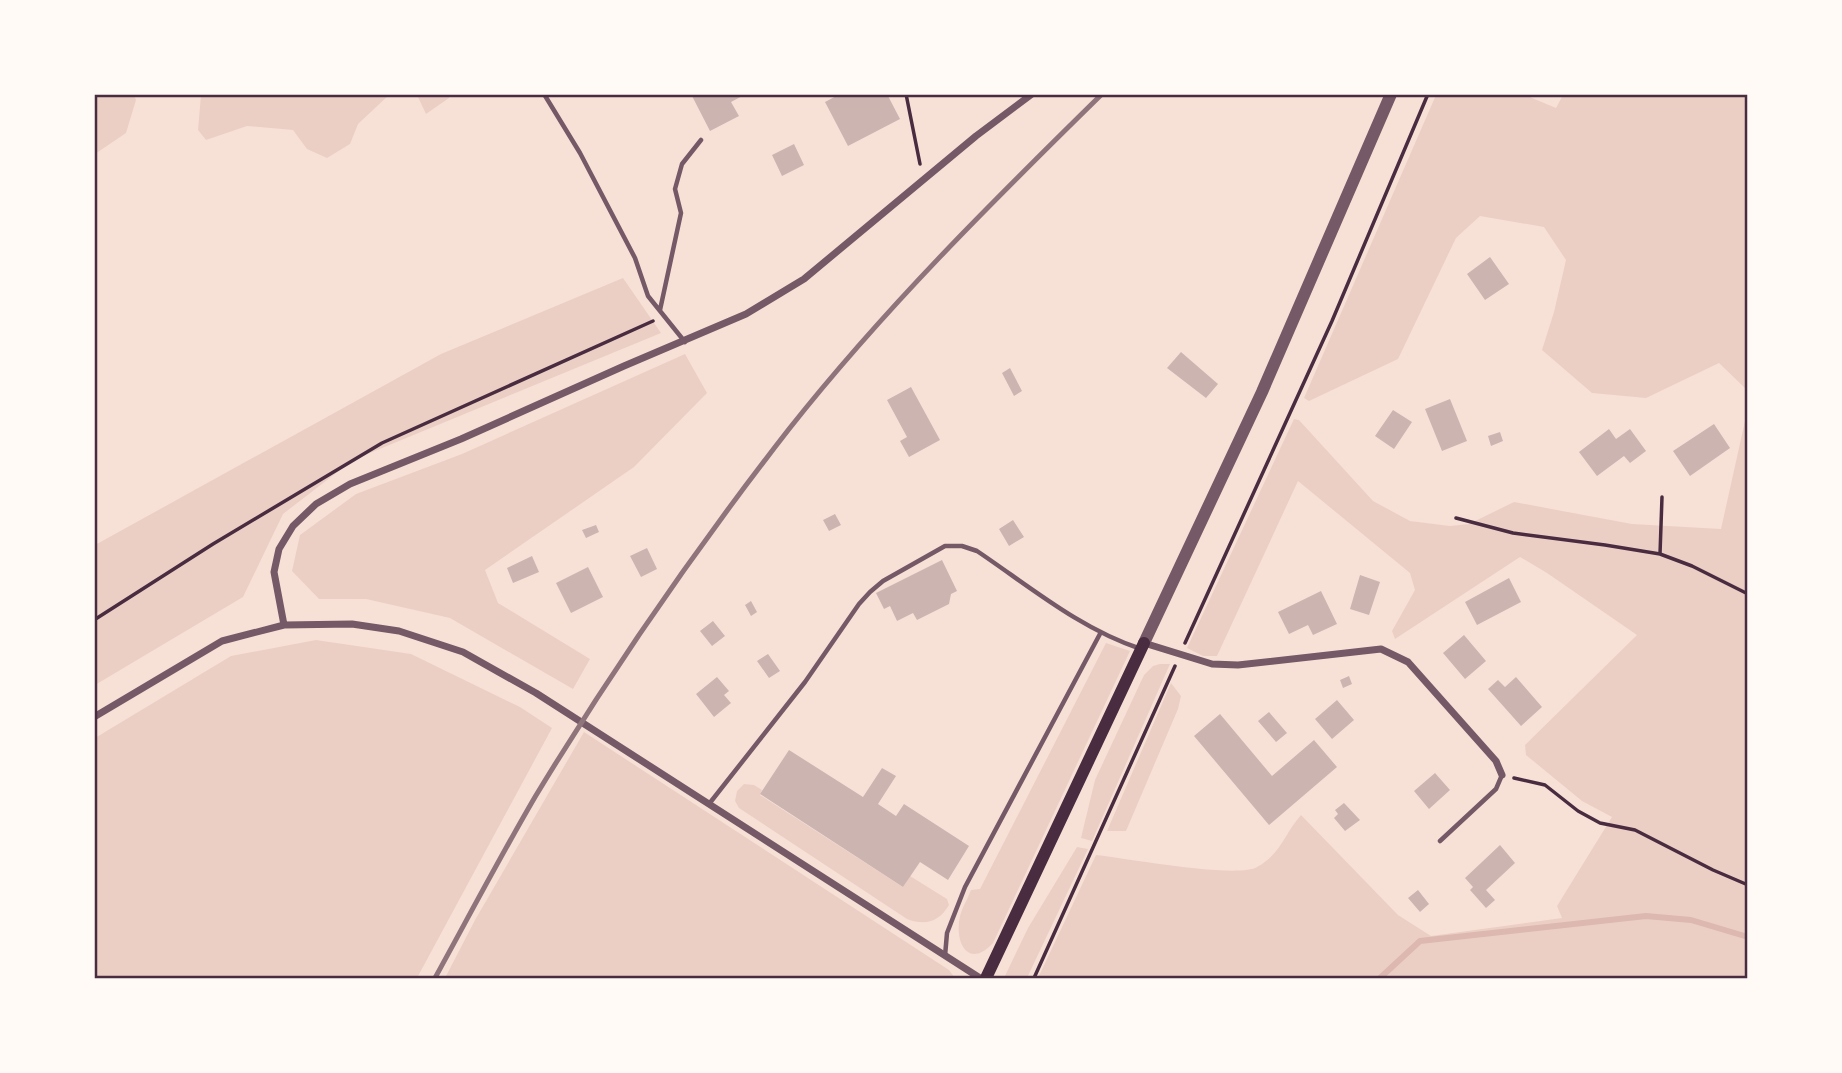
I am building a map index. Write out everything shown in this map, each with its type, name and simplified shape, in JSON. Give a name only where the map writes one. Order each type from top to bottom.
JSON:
[{"type":"main road","points":[[986,978],[1143,646]]},
{"type":"street","points":[[284,625],[274,572],[279,549],[293,526],[316,504],[350,484],[461,439],[746,314],[804,279],[976,136],[1032,94]]},
{"type":"street","points":[[1391,94],[1262,392],[1143,646],[1212,664],[1238,666],[1381,649],[1395,654],[1408,662],[1496,761],[1502,775]]},
{"type":"street","points":[[94,717],[222,641],[284,625],[352,624],[399,631],[463,652],[536,693],[980,978]]},
{"type":"lane","points":[[544,94],[580,153],[635,258],[648,296],[685,342]]},
{"type":"lane","points":[[660,311],[681,213],[675,189],[682,164],[701,141]]},
{"type":"lane","points":[[708,805],[805,682],[859,604],[883,581],[945,546],[962,546],[977,551],[1072,616],[1101,632],[1143,646]]},
{"type":"lane","points":[[944,956],[947,933],[965,887],[1101,632]]},
{"type":"lane","points":[[1440,841],[1496,789],[1502,775]]},
{"type":"path","points":[[906,94],[923,180]]},
{"type":"path","points":[[1034,978],[1332,321],[1428,94]]},
{"type":"path","points":[[94,620],[213,544],[382,443],[665,316]]},
{"type":"path","points":[[1660,555],[1662,497]]},
{"type":"path","points":[[1456,518],[1513,533],[1660,555],[1692,566],[1748,594]]},
{"type":"path","points":[[1502,775],[1545,785],[1578,811],[1600,823],[1635,830],[1748,885]]},
{"type":"shaded area","points":[[95,94],[134,95],[136,100],[126,133],[95,154]]},
{"type":"shaded area","points":[[201,94],[389,95],[358,124],[350,144],[327,158],[307,149],[293,130],[247,126],[206,140],[198,130]]},
{"type":"shaded area","points":[[417,95],[450,95],[426,114]]},
{"type":"shaded area","points":[[1436,95],[1525,95],[1556,108],[1563,95],[1747,95],[1747,390],[1719,363],[1646,398],[1592,393],[1542,350],[1566,260],[1544,227],[1480,216],[1456,238],[1398,359],[1309,401],[1304,398]]},
{"type":"shaded area","points":[[623,278],[661,333],[353,460],[283,514],[243,597],[95,685],[95,545],[441,354]]},
{"type":"shaded area","points":[[685,354],[707,393],[634,467],[485,570],[498,603],[590,659],[573,689],[450,618],[366,599],[319,599],[292,571],[300,535],[356,494],[462,454]]},
{"type":"shaded area","points":[[1747,412],[1747,978],[1038,978],[1096,855],[1180,867],[1246,870],[1257,867],[1272,856],[1301,815],[1398,915],[1431,936],[1562,918],[1557,906],[1612,817],[1582,801],[1526,755],[1525,745],[1637,635],[1520,557],[1395,639],[1392,631],[1415,590],[1410,573],[1298,481],[1217,656],[1203,656],[1187,648],[1294,419],[1299,420],[1373,501],[1410,521],[1450,526],[1469,524],[1514,502],[1632,524],[1721,529]]},
{"type":"shaded area","points":[[316,640],[411,654],[520,707],[552,728],[417,978],[95,978],[95,738],[231,656]]},
{"type":"shaded area","points":[[1106,643],[1130,651],[993,943],[984,951],[970,953],[961,943],[959,926],[960,916],[971,890],[980,889]]},
{"type":"shaded area","points":[[1170,664],[1092,841],[1081,838],[1095,780],[1144,675],[1153,666]]},
{"type":"shaded area","points":[[1171,683],[1181,696],[1178,709],[1126,831],[1107,831]]},
{"type":"shaded area","points":[[584,732],[949,970],[955,978],[445,978],[475,920]]},
{"type":"shaded area","points":[[744,784],[754,785],[762,790],[760,795],[903,887],[910,876],[947,899],[949,905],[941,915],[931,921],[907,919],[739,808],[735,801],[737,791]]},
{"type":"shaded area","points":[[1077,847],[1088,849],[1027,978],[1004,978],[1028,928]]},
{"type":"building","points":[[691,94],[746,94],[731,102],[739,116],[710,131]]},
{"type":"building","points":[[840,94],[887,94],[900,119],[848,146],[825,102]]},
{"type":"building","points":[[794,144],[804,165],[782,176],[772,155]]},
{"type":"building","points":[[1490,257],[1509,284],[1485,300],[1467,274]]},
{"type":"building","points":[[1181,352],[1218,384],[1206,398],[1167,368]]},
{"type":"building","points":[[1010,368],[1022,391],[1014,396],[1002,373]]},
{"type":"building","points":[[911,387],[940,440],[909,457],[900,441],[907,437],[887,400]]},
{"type":"building","points":[[1450,399],[1467,441],[1442,451],[1425,409]]},
{"type":"building","points":[[1393,410],[1412,422],[1394,449],[1375,436]]},
{"type":"building","points":[[1714,424],[1730,448],[1690,476],[1673,451]]},
{"type":"building","points":[[1609,429],[1616,439],[1630,429],[1646,451],[1630,463],[1624,456],[1597,476],[1579,452]]},
{"type":"building","points":[[1500,432],[1503,441],[1491,446],[1488,436]]},
{"type":"building","points":[[835,514],[841,525],[829,531],[823,520]]},
{"type":"building","points":[[1013,520],[1024,537],[1009,546],[999,529]]},
{"type":"building","points":[[596,525],[599,532],[586,538],[582,530]]},
{"type":"building","points":[[647,548],[657,569],[641,577],[630,556]]},
{"type":"building","points":[[532,556],[539,572],[513,583],[507,568]]},
{"type":"building","points":[[942,560],[957,591],[951,594],[949,604],[917,620],[913,613],[897,621],[890,606],[884,609],[876,593]]},
{"type":"building","points":[[588,567],[603,597],[571,613],[556,583]]},
{"type":"building","points":[[1360,575],[1380,582],[1369,615],[1350,609]]},
{"type":"building","points":[[1509,578],[1521,602],[1477,625],[1465,602]]},
{"type":"building","points":[[1321,591],[1337,624],[1313,635],[1308,625],[1289,634],[1278,612]]},
{"type":"building","points":[[751,601],[757,612],[751,616],[745,605]]},
{"type":"building","points":[[713,621],[725,636],[712,646],[700,631]]},
{"type":"building","points":[[1464,635],[1486,661],[1465,679],[1443,653]]},
{"type":"building","points":[[768,654],[780,671],[769,678],[757,661]]},
{"type":"building","points":[[1349,676],[1352,684],[1343,688],[1340,680]]},
{"type":"building","points":[[717,677],[729,691],[724,695],[731,703],[714,717],[696,694]]},
{"type":"building","points":[[1516,677],[1542,707],[1521,726],[1488,689],[1498,680],[1505,687]]},
{"type":"building","points":[[1337,700],[1354,720],[1332,739],[1315,719]]},
{"type":"building","points":[[1269,712],[1287,733],[1276,742],[1258,721]]},
{"type":"building","points":[[1220,714],[1272,776],[1314,740],[1337,767],[1269,825],[1194,736]]},
{"type":"building","points":[[789,750],[863,797],[882,768],[896,776],[878,804],[896,816],[904,804],[969,846],[948,880],[920,862],[903,887],[760,794]]},
{"type":"building","points":[[1435,773],[1450,790],[1429,809],[1414,791]]},
{"type":"building","points":[[1344,803],[1360,820],[1345,831],[1334,818],[1338,814],[1335,810]]},
{"type":"building","points":[[1500,845],[1515,863],[1486,890],[1495,900],[1486,908],[1470,890],[1473,887],[1465,878]]},
{"type":"building","points":[[1418,890],[1429,904],[1420,912],[1408,898]]},
{"type":"waterway","points":[[1380,978],[1420,941],[1646,916],[1691,920],[1748,937]]},
{"type":"railway","points":[[435,978],[564,750],[656,610],[755,473],[825,385],[901,298],[1102,94]]}]
